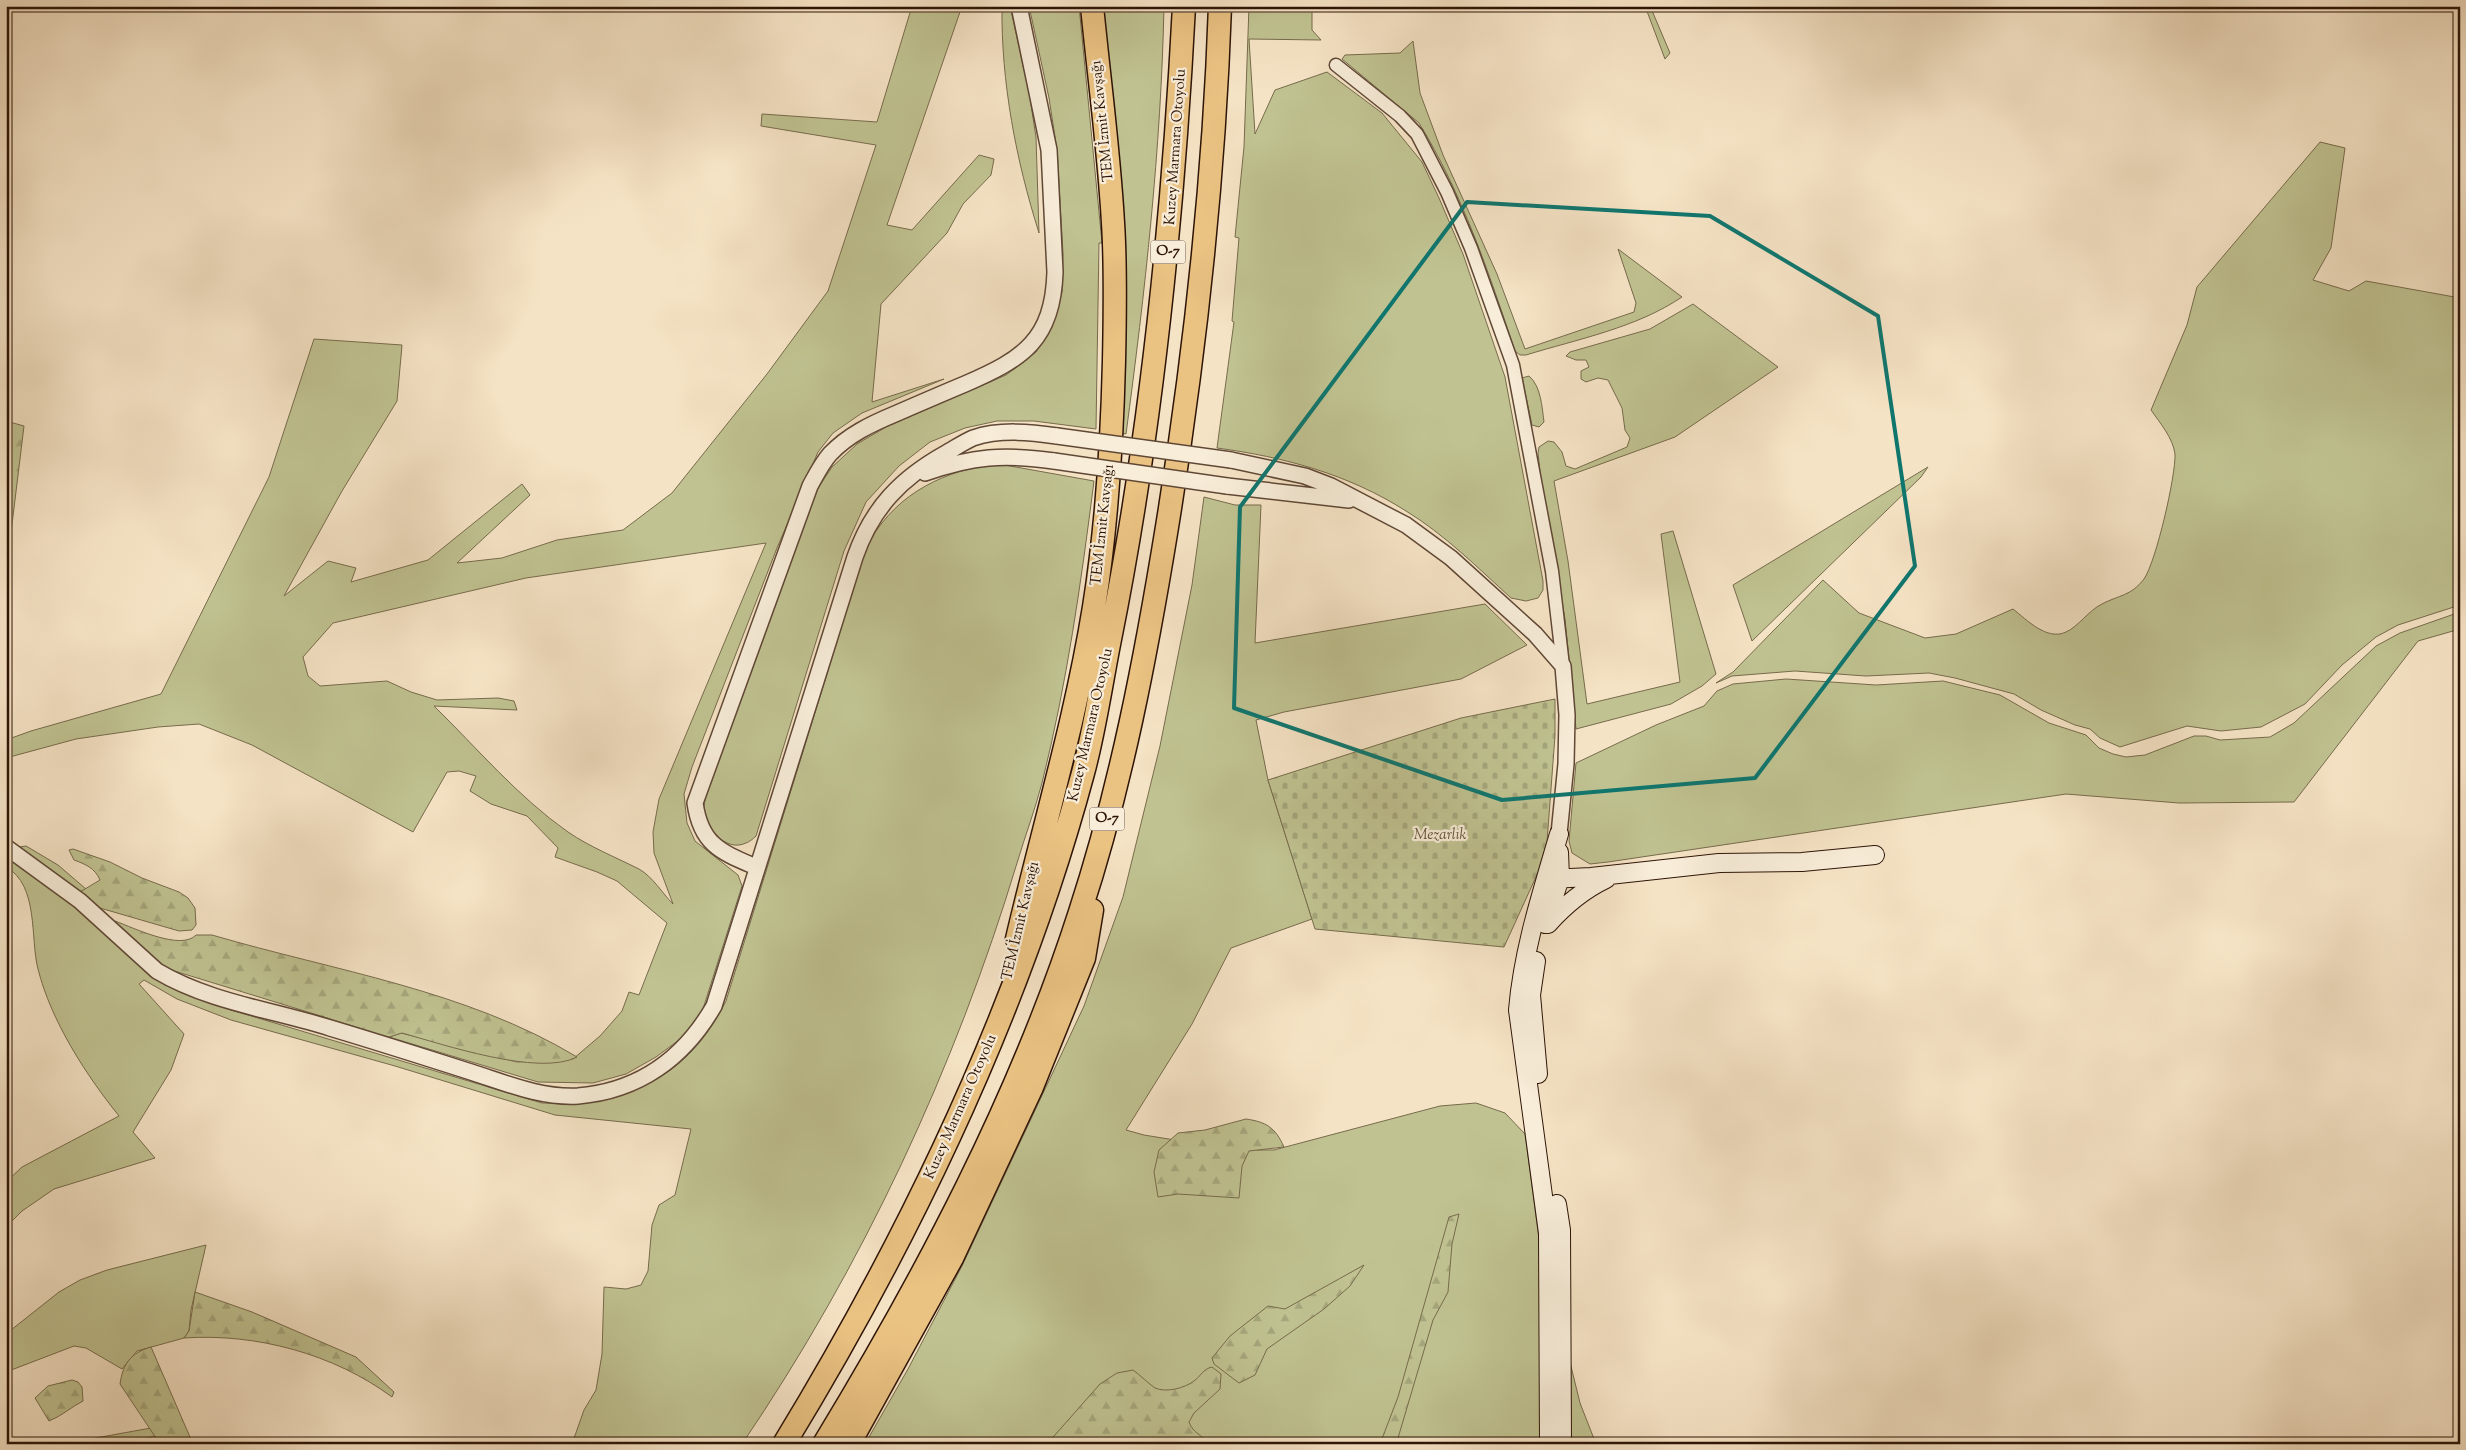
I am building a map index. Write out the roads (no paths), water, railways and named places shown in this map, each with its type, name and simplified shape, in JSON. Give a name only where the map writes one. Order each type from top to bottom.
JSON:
[{"type":"highway","name":"TEM İzmit Kavşağı","points":[[994,1034],[1034,864],[1062,765],[1084,669],[1095,605],[1106,518],[1112,424],[1115,278],[1113,223],[1092,6]]},
{"type":"highway","name":"Kuzey Marmara Otoyolu","points":[[784,1444],[842,1350],[909,1222],[965,1105],[994,1034],[1038,915],[1083,771],[1135,506],[1169,241],[1184,6]]},
{"type":"highway","name":"O-7","points":[[1214,139],[1220,6]]},
{"type":"highway","name":"O-7","points":[[824,1444],[884,1346],[940,1240],[997,1121],[1047,1004],[1080,912],[1108,818],[1154,604],[1191,374],[1203,269],[1226,6]]},
{"type":"highway","points":[[849,1444],[952,1258],[1032,1087],[1084,958],[1108,818]]},
{"type":"main road","points":[[1559,834],[1570,861],[1580,870],[1588,873],[1615,874]]},
{"type":"main road","points":[[1559,834],[1553,879],[1531,995],[1540,1094],[1560,1230],[1562,1444]]},
{"type":"main road","points":[[1553,879],[1719,863],[1802,862],[1875,855]]},
{"type":"main road","points":[[1543,930],[1561,910],[1590,887],[1615,874]]},
{"type":"main road","points":[[1549,1444],[1548,1233],[1518,1010],[1520,983],[1553,879]]},
{"type":"street","points":[[756,867],[715,846],[700,826],[694,803],[810,486],[820,467],[830,454],[858,431],[986,375],[1019,358],[1032,345],[1049,314],[1055,292],[1049,150],[1019,6]]},
{"type":"street","points":[[1336,64],[1400,116],[1417,134],[1447,192],[1471,248],[1513,365],[1552,571],[1563,666],[1566,764],[1559,834]]},
{"type":"street","points":[[6,847],[80,901],[157,971],[169,978],[218,996],[327,1027],[522,1089],[559,1096],[598,1093],[636,1081],[670,1060],[686,1046],[705,1021],[722,983],[756,867],[863,534],[877,511],[905,480],[937,458],[973,438],[1000,433],[1023,432],[1231,460],[1305,476],[1406,525],[1451,558],[1535,634],[1563,666]]},
{"type":"street","points":[[905,480],[952,464],[985,457],[1023,456],[1227,486],[1361,502]]},
{"type":"park label","name":"Mezarlık","points":[[1440,835]]}]
